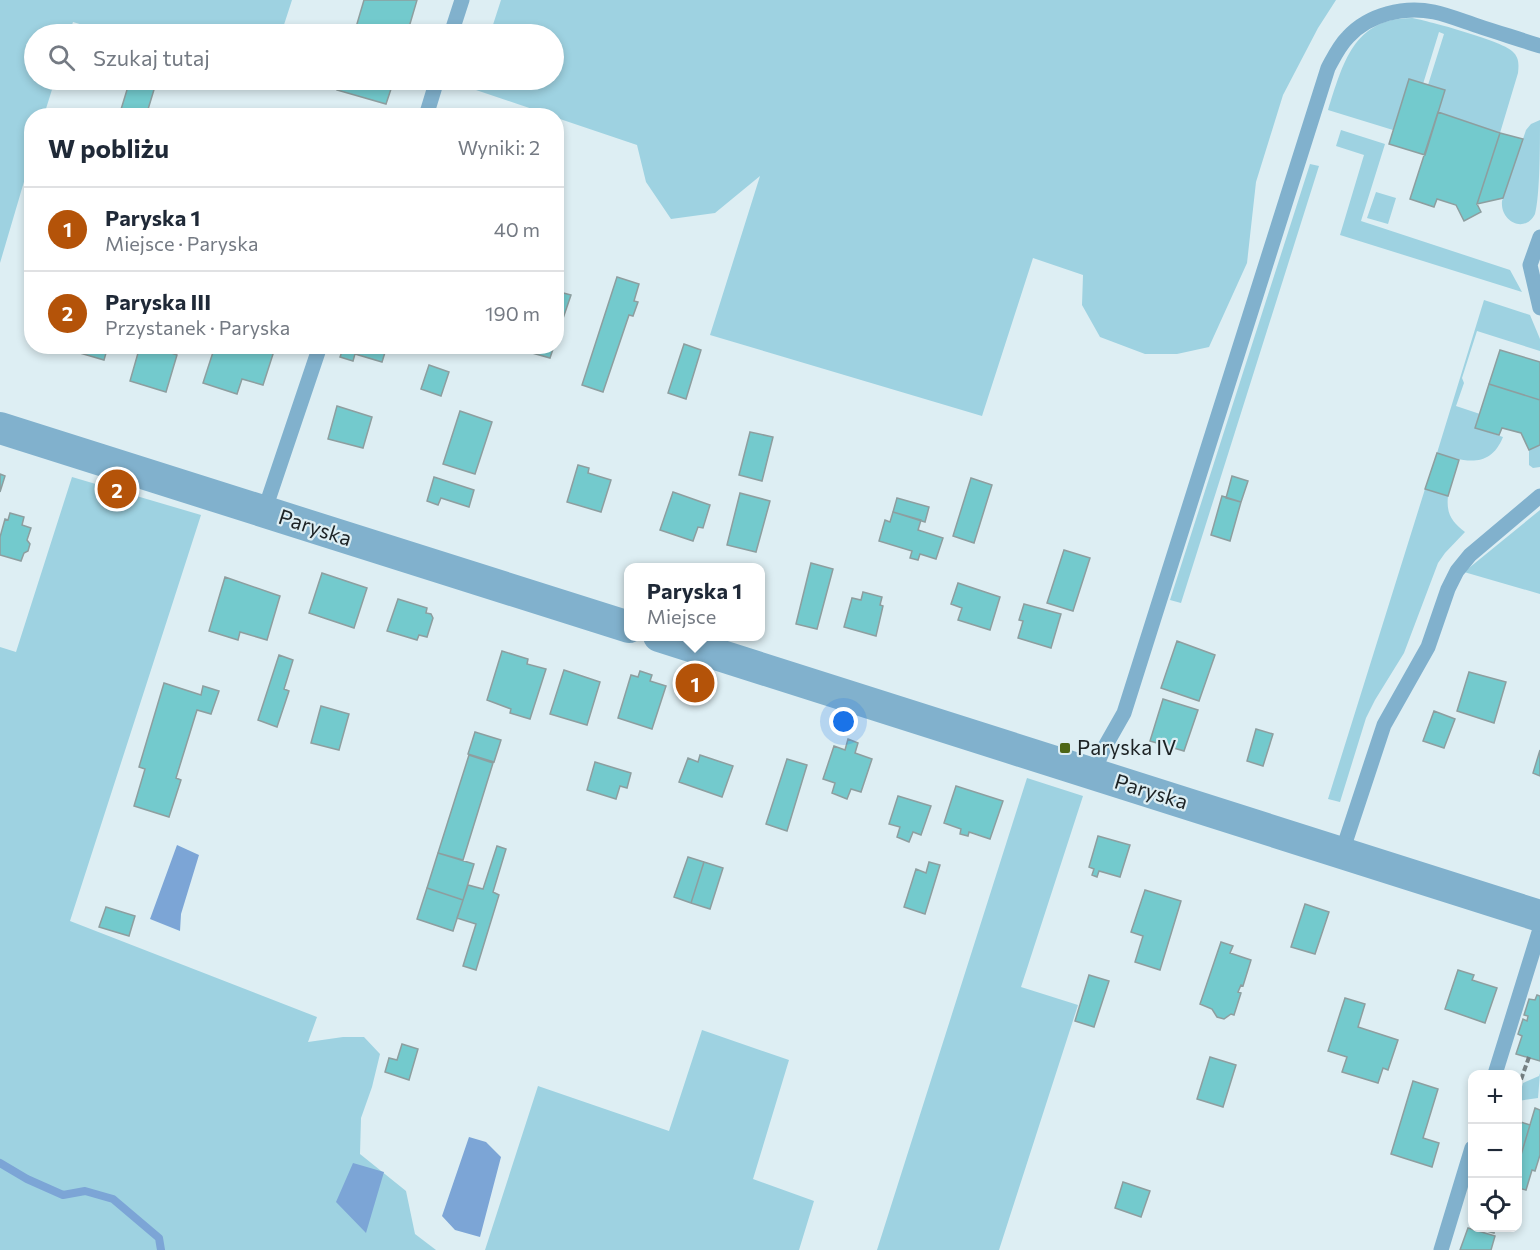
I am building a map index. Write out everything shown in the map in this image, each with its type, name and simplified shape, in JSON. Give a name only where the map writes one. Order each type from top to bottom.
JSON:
[{"type":"street","name":"Paryska","points":[[0,428],[624,625]]},
{"type":"street","name":"Paryska","points":[[675,641],[1540,915]]},
{"type":"lane","points":[[454,24],[462,0]]},
{"type":"lane","points":[[1093,774],[1102,750],[1124,713],[1328,68],[1338,50],[1354,31],[1376,17],[1413,10],[1433,12],[1540,46]]},
{"type":"lane","points":[[428,108],[434,90]]},
{"type":"lane","points":[[1540,237],[1530,265],[1540,308]]},
{"type":"lane","points":[[264,512],[317,354]]},
{"type":"lane","points":[[1341,852],[1384,725],[1428,647],[1448,589],[1457,571],[1470,555],[1540,496]]},
{"type":"lane","points":[[1496,1070],[1540,929]]},
{"type":"lane","points":[[1441,1250],[1468,1164]]},
{"type":"path","points":[[1522,1077],[1529,1057]]},
{"type":"shaded area","points":[[0,0],[292,0],[284,24],[80,24],[73,22],[72,24],[24,24],[24,90],[52,90],[46,108],[24,108],[24,182],[0,263]]},
{"type":"shaded area","points":[[501,0],[1336,0],[1318,28],[1283,95],[1256,182],[1247,263],[1209,347],[1177,354],[1145,354],[1100,337],[1082,305],[1083,275],[1033,258],[982,416],[710,335],[760,176],[715,213],[671,219],[646,182],[637,145],[564,120],[564,108],[529,108],[476,90],[564,90],[564,24],[493,24]]},
{"type":"shaded area","points":[[1412,18],[1480,37],[1506,47],[1514,53],[1518,61],[1518,73],[1500,133],[1438,112],[1428,85],[1444,34],[1439,32],[1423,84],[1409,79],[1393,130],[1328,110],[1346,61],[1363,35],[1376,26],[1392,20]]},
{"type":"shaded area","points":[[1540,120],[1535,214],[1525,223],[1514,223],[1505,215],[1502,201],[1526,130],[1531,124]]},
{"type":"shaded area","points":[[1341,130],[1385,144],[1361,221],[1510,270],[1522,292],[1340,235],[1364,155],[1336,146]]},
{"type":"shaded area","points":[[1310,164],[1319,166],[1181,603],[1170,600]]},
{"type":"shaded area","points":[[1376,192],[1396,198],[1388,224],[1367,218]]},
{"type":"shaded area","points":[[1484,300],[1530,315],[1540,339],[1540,351],[1477,331],[1456,406],[1480,414],[1476,428],[1503,437],[1498,447],[1484,458],[1457,459],[1437,453]]},
{"type":"shaded area","points":[[1540,445],[1540,467],[1533,468],[1529,465],[1529,450]]},
{"type":"shaded area","points":[[72,477],[201,515],[70,921],[317,1017],[308,1042],[343,1037],[364,1037],[380,1054],[361,1118],[360,1154],[406,1191],[415,1234],[436,1250],[0,1250],[0,647],[16,652]]},
{"type":"shaded area","points":[[1425,489],[1448,496],[1451,517],[1465,532],[1438,563],[1404,653],[1366,718],[1340,802],[1328,799]]},
{"type":"shaded area","points":[[1540,510],[1540,594],[1464,572]]},
{"type":"shaded area","points":[[1027,778],[1083,796],[1021,987],[1078,1005],[999,1250],[877,1250]]},
{"type":"shaded area","points":[[177,845],[199,855],[181,914],[180,931],[150,919]]},
{"type":"shaded area","points":[[702,1030],[789,1060],[753,1179],[814,1201],[799,1250],[485,1250],[538,1086],[669,1131]]},
{"type":"shaded area","points":[[1540,1073],[1538,1098],[1522,1100],[1523,1083],[1539,1076]]},
{"type":"shaded area","points":[[469,1137],[486,1142],[501,1157],[480,1237],[455,1230],[442,1216]]},
{"type":"shaded area","points":[[353,1163],[384,1172],[366,1233],[336,1202]]},
{"type":"building","points":[[364,0],[417,0],[410,24],[357,24]]},
{"type":"building","points":[[1409,79],[1445,90],[1425,155],[1389,144]]},
{"type":"building","points":[[127,90],[154,90],[148,108],[121,108]]},
{"type":"building","points":[[337,90],[391,90],[386,104]]},
{"type":"building","points":[[1438,112],[1500,133],[1477,204],[1481,212],[1464,221],[1456,205],[1437,199],[1434,207],[1410,199]]},
{"type":"building","points":[[1500,133],[1523,139],[1503,198],[1477,204]]},
{"type":"building","points":[[617,277],[639,284],[634,301],[638,302],[633,316],[629,315],[603,392],[582,385]]},
{"type":"building","points":[[564,293],[571,295],[564,316]]},
{"type":"building","points":[[684,344],[701,350],[686,399],[668,393]]},
{"type":"building","points":[[1500,350],[1540,362],[1540,400],[1489,384]]},
{"type":"building","points":[[83,354],[106,354],[104,360]]},
{"type":"building","points":[[138,354],[177,355],[166,392],[130,381]]},
{"type":"building","points":[[212,354],[273,354],[263,385],[242,379],[237,394],[203,383]]},
{"type":"building","points":[[341,354],[355,354],[353,361],[340,357]]},
{"type":"building","points":[[355,354],[384,354],[382,362]]},
{"type":"building","points":[[536,354],[551,354],[550,358]]},
{"type":"building","points":[[429,365],[449,372],[441,396],[421,389]]},
{"type":"building","points":[[1489,384],[1540,400],[1540,445],[1529,450],[1521,433],[1502,428],[1499,435],[1475,428]]},
{"type":"building","points":[[337,406],[372,417],[363,448],[328,439]]},
{"type":"building","points":[[460,411],[492,422],[475,474],[443,464]]},
{"type":"building","points":[[750,432],[773,437],[762,481],[739,475]]},
{"type":"building","points":[[1437,453],[1459,460],[1448,496],[1425,489]]},
{"type":"building","points":[[578,465],[589,468],[588,473],[611,480],[601,512],[567,502]]},
{"type":"building","points":[[0,474],[5,476],[0,492]]},
{"type":"building","points":[[1232,476],[1248,481],[1241,502],[1226,498]]},
{"type":"building","points":[[434,477],[474,490],[469,507],[441,498],[438,505],[427,501]]},
{"type":"building","points":[[971,478],[992,485],[974,543],[953,536]]},
{"type":"building","points":[[673,492],[710,505],[703,528],[698,527],[693,541],[660,530]]},
{"type":"building","points":[[740,493],[770,501],[756,552],[727,545]]},
{"type":"building","points":[[1222,496],[1241,502],[1230,541],[1211,535]]},
{"type":"building","points":[[897,498],[929,507],[925,522],[893,512]]},
{"type":"building","points":[[893,512],[921,520],[918,530],[943,538],[936,559],[920,554],[918,560],[910,558],[912,551],[879,541],[885,520],[890,522]]},
{"type":"building","points":[[10,513],[24,517],[22,525],[31,528],[27,540],[30,544],[28,551],[24,553],[21,561],[0,555],[0,537],[5,519],[8,520]]},
{"type":"building","points":[[1064,550],[1090,558],[1073,611],[1047,603]]},
{"type":"building","points":[[811,563],[833,569],[817,629],[796,624]]},
{"type":"building","points":[[322,573],[367,588],[354,628],[309,613]]},
{"type":"building","points":[[225,577],[280,596],[267,640],[240,632],[238,640],[209,631]]},
{"type":"building","points":[[958,583],[1000,597],[990,630],[958,620],[962,608],[951,604]]},
{"type":"building","points":[[863,592],[882,597],[880,605],[883,606],[876,636],[844,627],[852,598],[861,600]]},
{"type":"building","points":[[398,599],[427,608],[426,613],[431,614],[433,618],[427,637],[419,635],[417,640],[387,631]]},
{"type":"building","points":[[1024,604],[1061,614],[1051,648],[1018,638],[1023,621],[1019,620]]},
{"type":"building","points":[[1177,641],[1215,655],[1199,701],[1161,688]]},
{"type":"building","points":[[502,651],[528,659],[527,664],[546,669],[530,719],[510,713],[511,709],[487,700]]},
{"type":"building","points":[[279,655],[293,660],[284,689],[289,691],[277,727],[258,720]]},
{"type":"building","points":[[564,670],[600,682],[587,725],[550,714]]},
{"type":"building","points":[[640,671],[652,675],[650,681],[666,686],[652,729],[618,718],[631,675],[638,677]]},
{"type":"building","points":[[1469,672],[1506,682],[1494,723],[1457,711]]},
{"type":"building","points":[[692,677],[701,680],[699,689],[689,686]]},
{"type":"building","points":[[164,683],[201,695],[203,686],[219,691],[211,714],[197,710],[176,778],[181,780],[169,817],[134,806],[145,769],[139,767]]},
{"type":"building","points":[[1163,699],[1198,710],[1184,751],[1150,741]]},
{"type":"building","points":[[321,706],[349,714],[339,750],[311,743]]},
{"type":"building","points":[[1434,711],[1455,719],[1444,748],[1423,741]]},
{"type":"building","points":[[1256,729],[1273,734],[1263,766],[1247,761]]},
{"type":"building","points":[[475,732],[501,740],[494,762],[468,754]]},
{"type":"building","points":[[848,739],[858,743],[855,753],[872,759],[861,792],[851,789],[847,799],[832,793],[835,783],[823,779],[834,746],[845,750]]},
{"type":"building","points":[[1540,750],[1540,776],[1533,773]]},
{"type":"building","points":[[469,755],[493,763],[463,860],[438,853]]},
{"type":"building","points":[[700,755],[733,766],[722,797],[679,782],[688,758],[698,762]]},
{"type":"building","points":[[787,759],[807,765],[787,831],[766,824]]},
{"type":"building","points":[[595,762],[631,773],[627,788],[620,786],[616,799],[587,790]]},
{"type":"building","points":[[956,786],[1003,801],[990,839],[969,832],[968,836],[960,834],[961,829],[944,823]]},
{"type":"building","points":[[898,796],[931,806],[921,835],[913,832],[909,842],[897,837],[900,827],[889,824]]},
{"type":"building","points":[[1098,836],[1130,845],[1120,877],[1099,871],[1097,877],[1092,875],[1094,869],[1089,867]]},
{"type":"building","points":[[497,846],[506,849],[493,892],[499,895],[476,970],[463,966],[476,924],[457,918],[468,885],[483,889]]},
{"type":"building","points":[[438,853],[474,864],[463,900],[427,888]]},
{"type":"building","points":[[688,857],[704,862],[691,903],[674,897]]},
{"type":"building","points":[[704,862],[723,868],[710,909],[691,903]]},
{"type":"building","points":[[929,862],[940,865],[925,914],[904,907],[916,869],[926,873]]},
{"type":"building","points":[[427,888],[463,900],[453,931],[417,919]]},
{"type":"building","points":[[1145,890],[1181,901],[1160,970],[1135,962],[1143,936],[1131,932]]},
{"type":"building","points":[[1305,904],[1329,912],[1315,954],[1291,947]]},
{"type":"building","points":[[106,907],[135,916],[129,936],[99,927]]},
{"type":"building","points":[[1221,942],[1233,946],[1230,953],[1251,960],[1243,986],[1241,985],[1238,992],[1241,993],[1234,1015],[1231,1014],[1224,1019],[1217,1017],[1212,1009],[1200,1004]]},
{"type":"building","points":[[1458,970],[1474,975],[1472,980],[1497,988],[1485,1023],[1445,1009]]},
{"type":"building","points":[[1089,975],[1109,981],[1094,1027],[1075,1021]]},
{"type":"building","points":[[1537,995],[1540,996],[1540,1061],[1516,1054],[1522,1036],[1518,1034],[1523,1019],[1527,1021],[1528,1016],[1524,1015],[1529,999],[1535,1000]]},
{"type":"building","points":[[1345,998],[1365,1004],[1358,1027],[1398,1040],[1388,1070],[1383,1068],[1378,1083],[1342,1072],[1347,1057],[1328,1051]]},
{"type":"building","points":[[402,1044],[418,1049],[409,1080],[385,1072],[389,1058],[397,1060]]},
{"type":"building","points":[[1210,1057],[1236,1065],[1223,1107],[1197,1099]]},
{"type":"building","points":[[1413,1081],[1438,1089],[1423,1138],[1439,1143],[1432,1167],[1391,1154]]},
{"type":"building","points":[[1535,1108],[1540,1110],[1540,1155],[1535,1171],[1532,1170],[1526,1190],[1522,1189],[1522,1152]]},
{"type":"building","points":[[1522,1122],[1530,1125],[1522,1152]]},
{"type":"building","points":[[1123,1182],[1150,1191],[1141,1217],[1115,1208]]},
{"type":"building","points":[[1468,1228],[1468,1232],[1482,1232],[1495,1236],[1491,1250],[1460,1250]]},
{"type":"waterway","points":[[0,1163],[27,1179],[63,1195],[85,1191],[113,1199],[159,1238],[161,1250]]},
{"type":"place","name":"Paryska III","points":[[117,489]]},
{"type":"place","name":"Paryska 1","points":[[695,683]]},
{"type":"place","name":"Paryska IV","points":[[1065,748]]}]
